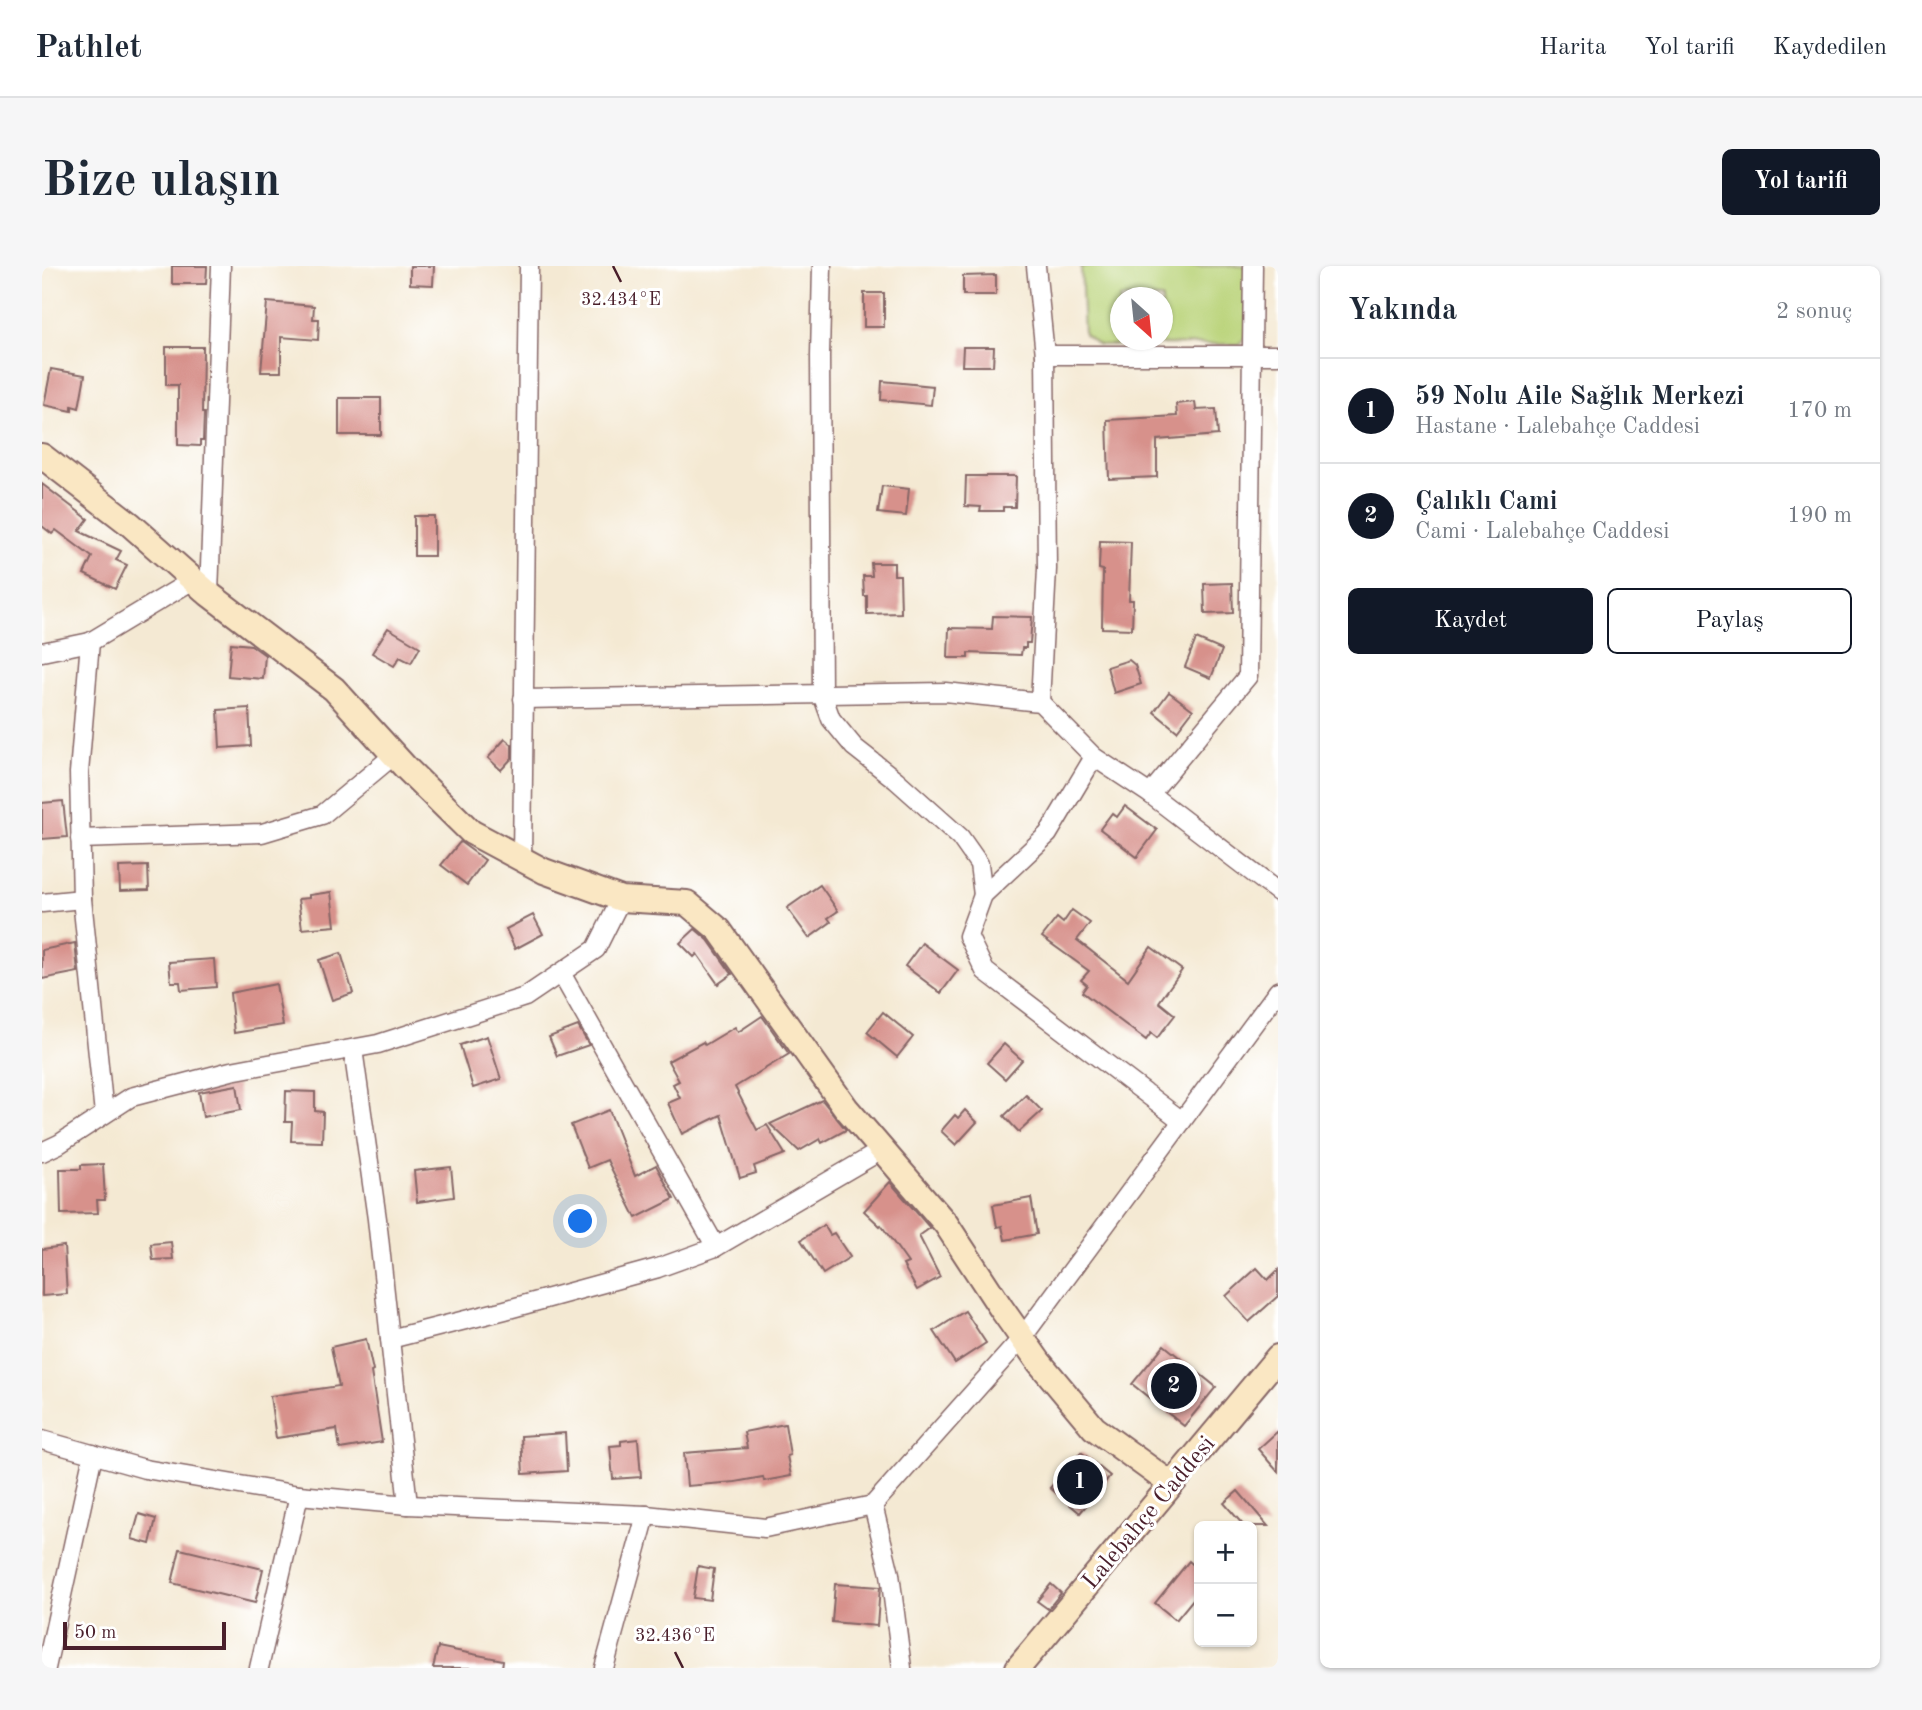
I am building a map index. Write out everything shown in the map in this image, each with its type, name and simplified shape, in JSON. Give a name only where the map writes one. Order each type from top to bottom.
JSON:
[{"type":"street","points":[[201,587],[221,266]]},
{"type":"street","points":[[522,859],[529,266]]},
{"type":"street","points":[[822,266],[822,694],[831,719],[854,747],[960,837],[979,864],[983,895]]},
{"type":"street","points":[[1036,266],[1045,355],[1047,569],[1040,702]]},
{"type":"street","points":[[1150,794],[1248,676],[1253,266]]},
{"type":"street","points":[[1045,355],[1278,355]]},
{"type":"street","points":[[42,456],[130,524],[201,587],[334,689],[394,755],[471,832],[544,871],[621,899],[687,903],[719,930],[846,1108],[946,1224],[1039,1362],[1094,1429],[1171,1484]]},
{"type":"street","points":[[42,652],[90,642],[201,587]]},
{"type":"street","points":[[90,642],[79,773],[80,839],[82,899],[104,1114]]},
{"type":"street","points":[[523,699],[945,692],[1040,702],[1094,757],[1150,794],[1278,892]]},
{"type":"street","points":[[80,839],[262,833],[322,815],[394,755]]},
{"type":"street","points":[[1094,757],[1048,834],[983,895],[968,936],[985,971],[1182,1121]]},
{"type":"street","points":[[42,903],[82,899]]},
{"type":"street","points":[[42,1152],[59,1144],[131,1097],[231,1071],[378,1044],[525,997],[596,948],[621,899]]},
{"type":"street","points":[[561,972],[716,1248]]},
{"type":"street","points":[[42,1440],[145,1469],[299,1495],[408,1505],[646,1515],[765,1528],[873,1505],[1022,1338],[1278,991]]},
{"type":"street","points":[[353,1049],[377,1219],[408,1505]]},
{"type":"street","points":[[390,1339],[646,1271],[716,1248],[882,1150]]},
{"type":"street","name":"Lalebahçe Caddesi","points":[[1018,1668],[1278,1357]]},
{"type":"street","points":[[46,1668],[93,1454]]},
{"type":"street","points":[[258,1668],[299,1495]]},
{"type":"street","points":[[873,1505],[890,1574],[902,1668]]},
{"type":"street","points":[[604,1668],[646,1515]]},
{"type":"green space","points":[[1081,266],[1250,266],[1251,332],[1239,344],[1173,344],[1173,287],[1110,287],[1110,345],[1099,345],[1084,334]]},
{"type":"building","points":[[172,266],[207,266],[206,284],[172,284]]},
{"type":"building","points":[[410,266],[434,266],[433,285],[410,284]]},
{"type":"building","points":[[996,275],[996,295],[963,295],[963,276]]},
{"type":"building","points":[[864,293],[884,293],[884,327],[864,327]]},
{"type":"building","points":[[267,302],[314,306],[313,319],[319,319],[318,340],[281,337],[281,372],[261,372]]},
{"type":"building","points":[[166,347],[203,347],[204,413],[203,441],[200,441],[200,446],[178,445],[178,385],[166,385]]},
{"type":"building","points":[[963,347],[994,347],[993,366],[962,366]]},
{"type":"building","points":[[51,369],[85,375],[79,408],[72,406],[72,411],[44,405]]},
{"type":"building","points":[[882,381],[933,386],[931,405],[881,400]]},
{"type":"building","points":[[339,398],[381,398],[381,435],[339,435]]},
{"type":"building","points":[[1195,402],[1196,410],[1216,409],[1218,435],[1157,440],[1157,477],[1109,479],[1107,420],[1177,416],[1176,404]]},
{"type":"building","points":[[966,476],[1016,476],[1015,507],[1003,507],[1003,511],[980,511],[981,507],[965,506]]},
{"type":"building","points":[[42,484],[88,519],[79,531],[121,551],[116,560],[127,565],[115,589],[84,574],[92,557],[56,530],[52,534],[42,526]]},
{"type":"building","points":[[882,486],[909,489],[906,516],[878,513]]},
{"type":"building","points":[[414,516],[434,516],[434,556],[414,556]]},
{"type":"building","points":[[1100,541],[1131,542],[1129,600],[1133,600],[1132,629],[1102,628],[1103,570],[1099,569]]},
{"type":"building","points":[[871,563],[894,563],[894,575],[900,575],[901,613],[867,614],[863,576],[872,576]]},
{"type":"building","points":[[1232,583],[1233,613],[1205,614],[1204,584]]},
{"type":"building","points":[[993,616],[1032,617],[1030,643],[1026,643],[1026,648],[1022,648],[1021,655],[968,653],[968,658],[948,658],[949,628],[992,629]]},
{"type":"building","points":[[388,628],[420,647],[411,663],[400,657],[394,666],[372,653]]},
{"type":"building","points":[[1196,639],[1222,650],[1211,678],[1185,667]]},
{"type":"building","points":[[231,643],[251,645],[265,655],[263,679],[228,676]]},
{"type":"building","points":[[1129,660],[1135,665],[1141,684],[1114,693],[1107,667]]},
{"type":"building","points":[[1169,692],[1193,710],[1177,731],[1154,712]]},
{"type":"building","points":[[249,708],[251,746],[220,748],[218,710]]},
{"type":"building","points":[[505,739],[512,745],[512,758],[501,770],[488,758]]},
{"type":"building","points":[[63,801],[67,837],[42,839],[42,803]]},
{"type":"building","points":[[1125,806],[1157,830],[1137,857],[1100,829],[1112,813],[1117,817]]},
{"type":"building","points":[[460,842],[485,860],[467,885],[441,865]]},
{"type":"building","points":[[148,866],[149,890],[120,891],[119,867]]},
{"type":"building","points":[[820,885],[838,911],[828,918],[831,922],[809,938],[787,908]]},
{"type":"building","points":[[331,892],[335,926],[302,929],[298,899]]},
{"type":"building","points":[[1072,910],[1090,923],[1077,940],[1128,980],[1151,947],[1182,970],[1159,1002],[1175,1015],[1157,1038],[1151,1033],[1146,1040],[1082,992],[1087,985],[1081,980],[1089,971],[1042,937],[1057,918],[1063,923]]},
{"type":"building","points":[[533,915],[543,934],[515,949],[506,929]]},
{"type":"building","points":[[695,929],[708,940],[732,974],[718,984],[697,954],[694,957],[680,943]]},
{"type":"building","points":[[75,943],[78,972],[42,979],[42,950]]},
{"type":"building","points":[[922,943],[958,970],[941,993],[905,966]]},
{"type":"building","points":[[341,953],[353,993],[332,1000],[319,960]]},
{"type":"building","points":[[214,959],[216,987],[181,990],[180,982],[171,982],[169,962]]},
{"type":"building","points":[[276,984],[283,1025],[234,1033],[230,993]]},
{"type":"building","points":[[883,1012],[913,1037],[897,1057],[867,1032]]},
{"type":"building","points":[[762,1016],[789,1054],[735,1087],[757,1130],[767,1125],[785,1154],[754,1166],[756,1173],[740,1178],[721,1115],[682,1134],[668,1103],[680,1098],[673,1084],[679,1081],[668,1061],[703,1042],[705,1045],[735,1027],[738,1032]]},
{"type":"building","points":[[578,1026],[589,1045],[557,1056],[549,1037]]},
{"type":"building","points":[[487,1036],[501,1079],[473,1088],[460,1045]]},
{"type":"building","points":[[1004,1044],[1022,1060],[1005,1079],[987,1063]]},
{"type":"building","points":[[237,1085],[241,1110],[203,1117],[199,1092]]},
{"type":"building","points":[[286,1091],[315,1092],[315,1111],[323,1112],[322,1142],[291,1141],[292,1122],[285,1122]]},
{"type":"building","points":[[1026,1095],[1042,1111],[1019,1132],[1004,1116]]},
{"type":"building","points":[[822,1100],[846,1130],[822,1143],[820,1139],[799,1151],[770,1124]]},
{"type":"building","points":[[609,1110],[635,1176],[656,1165],[674,1199],[636,1218],[607,1160],[588,1168],[571,1125]]},
{"type":"building","points":[[965,1110],[977,1122],[956,1145],[941,1131],[955,1115],[958,1118]]},
{"type":"building","points":[[103,1164],[105,1200],[97,1200],[98,1213],[61,1214],[60,1169],[81,1169],[81,1165]]},
{"type":"building","points":[[451,1167],[454,1197],[417,1202],[414,1171]]},
{"type":"building","points":[[890,1182],[930,1228],[919,1236],[940,1277],[917,1290],[903,1265],[908,1263],[881,1225],[864,1211]]},
{"type":"building","points":[[1031,1198],[1037,1234],[1005,1240],[1002,1226],[997,1227],[993,1205]]},
{"type":"building","points":[[824,1225],[830,1235],[834,1233],[850,1257],[823,1274],[801,1240]]},
{"type":"building","points":[[171,1242],[173,1259],[153,1260],[151,1244]]},
{"type":"building","points":[[64,1246],[67,1294],[42,1296],[42,1249]]},
{"type":"building","points":[[1257,1268],[1268,1280],[1278,1270],[1278,1296],[1249,1322],[1226,1296]]},
{"type":"building","points":[[965,1311],[986,1343],[955,1363],[934,1331]]},
{"type":"building","points":[[366,1339],[382,1442],[340,1449],[337,1429],[276,1438],[270,1396],[339,1386],[331,1347]]},
{"type":"building","points":[[1164,1345],[1216,1387],[1184,1426],[1132,1384]]},
{"type":"building","points":[[785,1424],[791,1476],[764,1481],[763,1477],[687,1486],[684,1453],[747,1448],[744,1432]]},
{"type":"building","points":[[1278,1431],[1278,1472],[1258,1449]]},
{"type":"building","points":[[565,1433],[567,1471],[523,1474],[521,1436]]},
{"type":"building","points":[[638,1439],[641,1477],[613,1479],[610,1446],[621,1445],[621,1441]]},
{"type":"building","points":[[1081,1452],[1110,1476],[1080,1513],[1050,1488]]},
{"type":"building","points":[[1238,1491],[1268,1526],[1257,1526],[1257,1521],[1240,1521],[1224,1503]]},
{"type":"building","points":[[139,1514],[156,1519],[150,1544],[132,1539]]},
{"type":"building","points":[[180,1549],[263,1569],[255,1603],[172,1583]]},
{"type":"building","points":[[1189,1561],[1194,1566],[1194,1598],[1176,1620],[1155,1603]]},
{"type":"building","points":[[698,1566],[714,1569],[710,1600],[693,1598]]},
{"type":"building","points":[[835,1584],[880,1587],[877,1626],[832,1622]]},
{"type":"building","points":[[1051,1584],[1061,1593],[1048,1609],[1037,1601]]},
{"type":"building","points":[[438,1647],[503,1660],[502,1668],[433,1668]]},
{"type":"place","name":"Çalıklı Cami","points":[[1174,1386]]},
{"type":"place","name":"59 Nolu Aile Sağlık Merkezi","points":[[1080,1482]]}]
